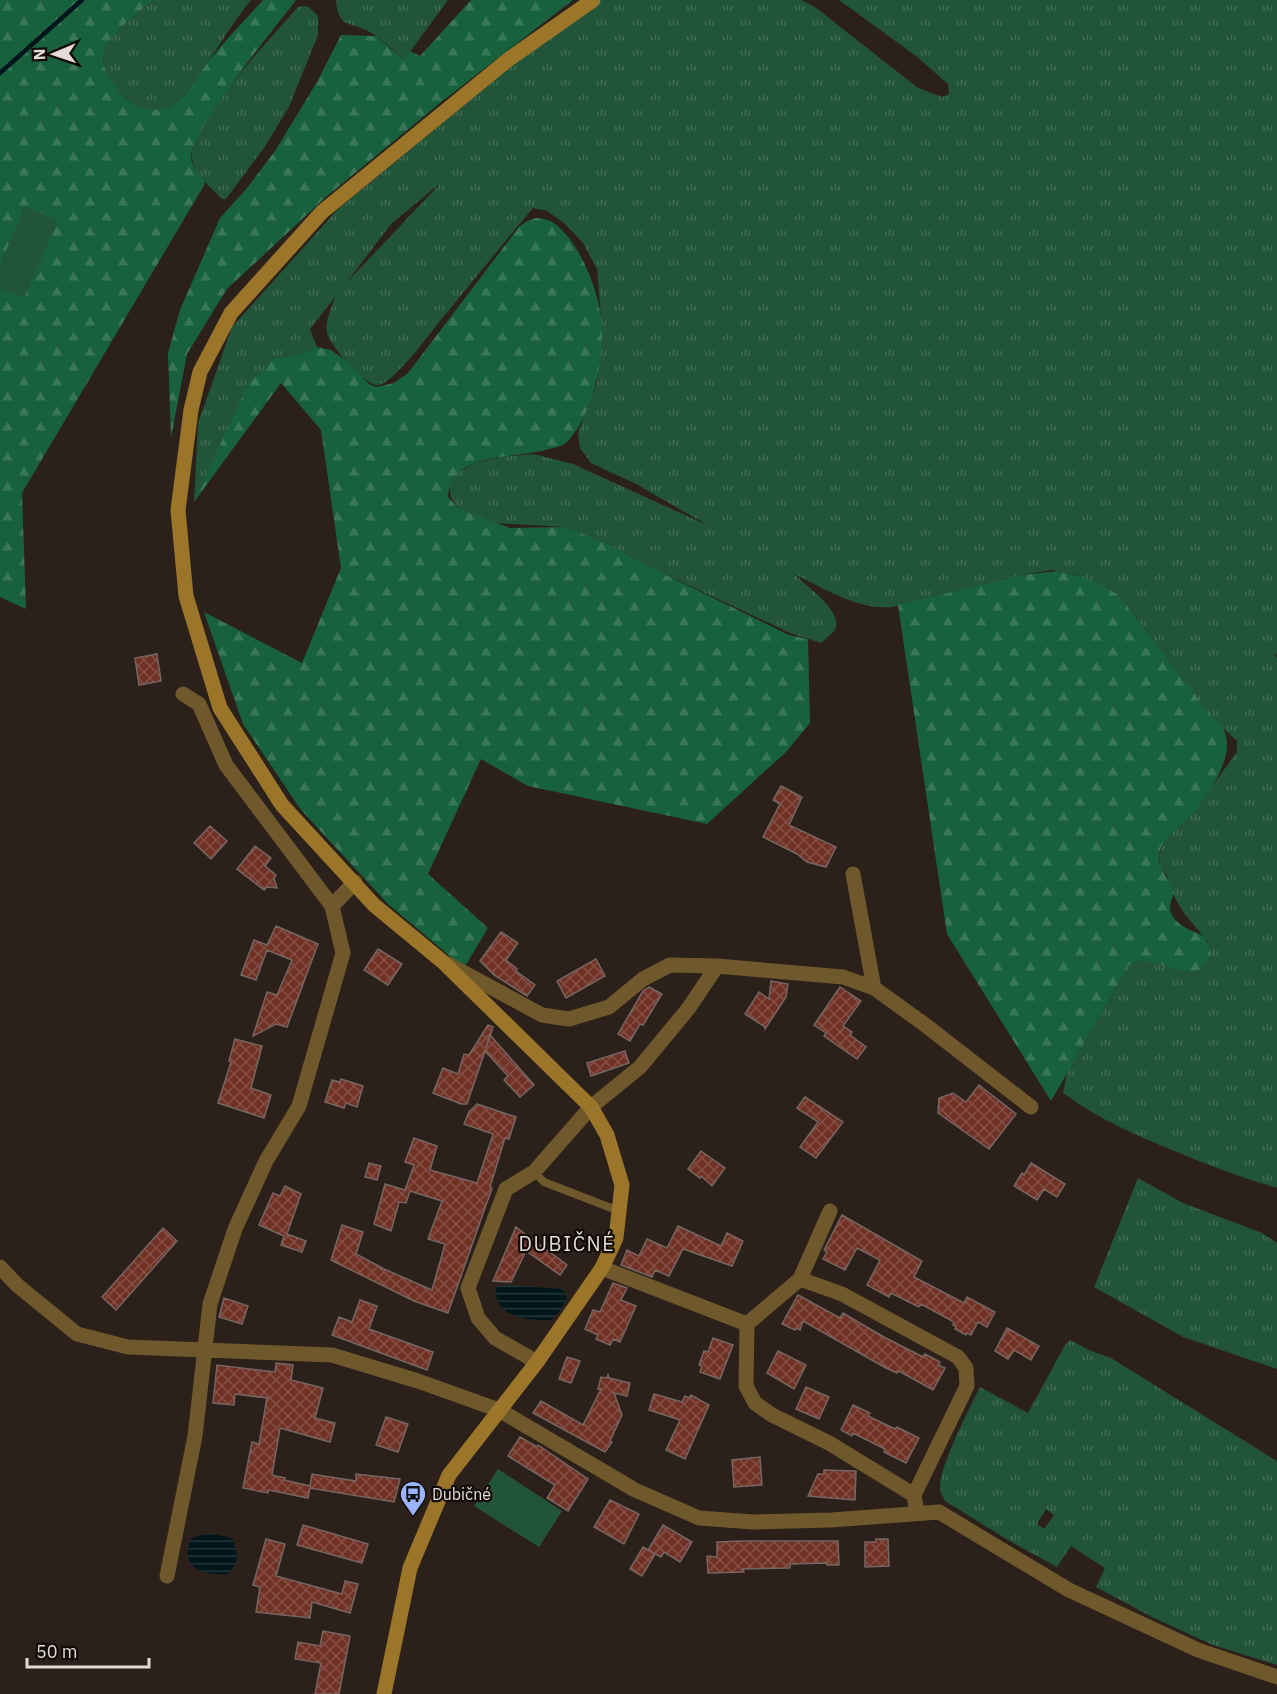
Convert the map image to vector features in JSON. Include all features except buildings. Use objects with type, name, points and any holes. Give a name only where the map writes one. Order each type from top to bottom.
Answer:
[{"type":"street","points":[[384,1694],[410,1568],[450,1475],[537,1362],[602,1268],[616,1238],[622,1185],[607,1135],[591,1107],[443,962],[374,905],[282,805],[220,708],[186,596],[178,510],[191,410],[200,372],[231,313],[322,212],[509,59],[593,0]]},
{"type":"street","points":[[167,1576],[195,1436],[210,1304],[235,1229],[266,1161],[299,1106],[343,953],[332,906],[226,765],[199,704],[183,694]]},
{"type":"street","points":[[853,874],[874,988]]},
{"type":"street","points":[[332,906],[355,882]]},
{"type":"street","points":[[443,962],[542,1015],[569,1019],[609,1006],[643,979],[670,965],[717,966],[843,976],[874,988],[1030,1107]]},
{"type":"street","points":[[537,1362],[495,1338],[478,1318],[468,1288],[506,1189],[534,1172],[591,1107],[640,1067],[688,1009],[717,966]]},
{"type":"street","points":[[830,1211],[800,1279],[747,1324],[746,1386],[755,1403],[829,1443],[914,1495]]},
{"type":"street","points":[[0,1267],[17,1285],[76,1334],[128,1347],[332,1355],[418,1381],[499,1410],[635,1490],[699,1518],[753,1522],[831,1520],[939,1512],[1070,1590],[1198,1650],[1277,1677]]},
{"type":"street","points":[[602,1268],[747,1324]]},
{"type":"street","points":[[800,1279],[842,1294],[958,1357],[966,1368],[967,1386],[914,1495],[917,1512]]},
{"type":"lane","points":[[534,1172],[544,1182],[603,1206],[619,1210]]},
{"type":"green space","points":[[0,0],[153,0],[131,18],[109,41],[103,60],[110,78],[122,94],[137,105],[154,110],[174,104],[185,95],[208,62],[263,0],[296,0],[235,79],[204,126],[194,145],[191,158],[194,167],[205,181],[203,187],[22,493],[26,609],[0,597]]},
{"type":"green space","points":[[153,0],[251,0],[187,93],[175,103],[156,110],[146,109],[129,101],[115,87],[104,66],[103,57],[115,34]]},
{"type":"green space","points":[[336,0],[448,0],[404,60],[370,32],[343,20],[337,10]]},
{"type":"green space","points":[[471,0],[573,0],[440,103],[326,197],[227,289],[187,354],[171,438],[168,353],[180,310],[220,218],[247,188],[275,151],[317,82],[341,35],[376,36],[404,60],[410,51],[420,56]]},
{"type":"green space","points":[[600,0],[801,0],[815,7],[918,88],[942,97],[949,94],[948,84],[916,56],[839,0],[1277,0],[1277,654],[1275,655],[1277,658],[1277,1188],[1214,1167],[1148,1140],[1104,1119],[1063,1093],[1067,1073],[1129,965],[1135,962],[1150,961],[1186,971],[1208,942],[1183,912],[1174,896],[1167,875],[1160,868],[1159,855],[1166,837],[1191,815],[1237,752],[1237,741],[1212,718],[1077,575],[1052,570],[1021,575],[892,607],[879,607],[854,602],[796,575],[823,600],[834,615],[835,630],[821,643],[790,633],[654,569],[608,544],[566,527],[494,523],[459,509],[451,498],[449,485],[455,474],[474,463],[500,457],[533,454],[573,464],[709,526],[636,484],[591,463],[580,448],[578,433],[597,382],[601,344],[597,269],[583,243],[564,223],[547,211],[533,208],[414,354],[395,374],[379,385],[373,384],[358,374],[343,358],[328,336],[327,321],[335,297],[310,329],[317,347],[292,356],[275,358],[194,502],[198,423],[232,327],[338,209],[541,42]],"holes":[[[438,186],[347,282],[391,224]]]},
{"type":"green space","points":[[298,7],[309,7],[318,16],[318,35],[289,107],[264,148],[226,199],[222,199],[204,181],[193,165],[194,144],[203,125],[234,81]]},
{"type":"green space","points":[[25,206],[58,221],[24,298],[0,288],[0,265]]},
{"type":"green space","points":[[536,218],[546,219],[569,238],[594,287],[602,333],[596,384],[584,418],[566,443],[558,447],[472,464],[460,471],[452,482],[448,497],[459,509],[510,528],[566,527],[608,544],[789,635],[808,639],[810,723],[786,752],[707,824],[528,786],[481,759],[428,874],[488,928],[464,968],[388,904],[301,810],[243,724],[204,612],[302,663],[341,568],[321,430],[281,383],[194,502],[248,384],[275,358],[292,356],[317,347],[331,350],[348,362],[369,384],[376,387],[394,383],[408,373],[519,227]]},
{"type":"green space","points":[[1057,571],[1088,580],[1117,594],[1212,717],[1222,726],[1227,749],[1213,786],[1190,816],[1168,837],[1159,854],[1160,864],[1173,891],[1170,907],[1174,919],[1204,936],[1211,952],[1204,965],[1195,970],[1185,971],[1140,961],[1129,965],[1051,1101],[947,934],[898,605],[1021,575]]},
{"type":"green space","points":[[1138,1178],[1183,1203],[1262,1233],[1277,1243],[1277,1369],[1183,1337],[1094,1287]]},
{"type":"green space","points":[[1070,1340],[1111,1358],[1277,1461],[1277,1665],[1213,1645],[1152,1617],[1096,1587],[1105,1568],[1071,1546],[1057,1567],[945,1501],[940,1488],[944,1466],[980,1387],[1028,1413],[1065,1345]],"holes":[[[1046,1509],[1054,1515],[1044,1529],[1037,1524]]]},
{"type":"green space","points":[[498,1469],[562,1511],[539,1547],[474,1506]]},
{"type":"water","points":[[497,1286],[560,1289],[565,1291],[567,1300],[551,1320],[522,1318],[505,1310],[499,1304],[496,1296]]},
{"type":"water","points":[[209,1533],[232,1538],[237,1560],[228,1574],[202,1571],[190,1563],[188,1548],[192,1538]]},
{"type":"waterway","points":[[0,73],[82,0]]},
{"type":"place","name":"Dubičné","points":[[413,1517]]},
{"type":"district","name":"DUBIČNÉ","points":[[567,1243]]}]
